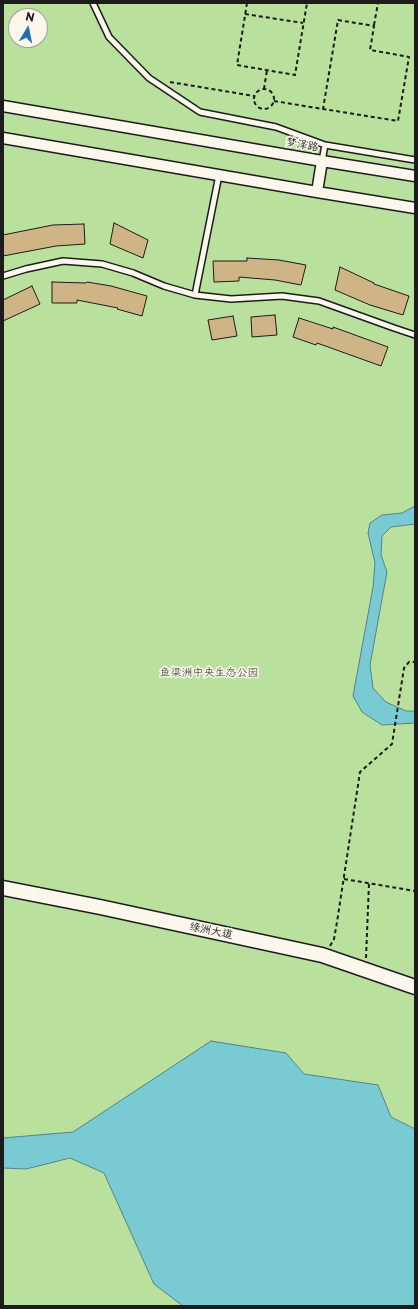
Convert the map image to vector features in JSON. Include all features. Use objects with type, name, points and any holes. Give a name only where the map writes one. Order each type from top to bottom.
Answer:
[{"type":"main road","name":"绿洲大道","points":[[3,888],[100,907],[325,956],[415,986]]},
{"type":"street","name":"梦泽路","points":[[3,106],[322,161],[317,192]]},
{"type":"street","points":[[3,138],[415,208]]},
{"type":"street","points":[[322,161],[415,176]]},
{"type":"lane","points":[[93,3],[109,37],[149,78],[200,112],[276,127],[325,145],[415,160]]},
{"type":"lane","points":[[322,161],[325,145]]},
{"type":"lane","points":[[195,295],[219,175]]},
{"type":"lane","points":[[3,276],[26,268],[63,261],[102,264],[133,273],[164,286],[195,295],[231,299],[282,296],[319,301],[415,335]]},
{"type":"path","points":[[247,3],[237,65],[295,75],[307,3]]},
{"type":"path","points":[[274,101],[398,121],[409,57],[370,50],[378,3]]},
{"type":"path","points":[[245,14],[304,23]]},
{"type":"path","points":[[323,109],[338,20],[374,26]]},
{"type":"path","points":[[264,89],[267,70]]},
{"type":"path","points":[[149,78],[254,96]]},
{"type":"path","points":[[264,89],[271,91],[274,101],[271,107],[265,110],[256,106],[253,100],[254,96],[258,90],[264,89]]},
{"type":"path","points":[[325,956],[334,938],[360,772],[392,744],[404,668],[409,662],[415,662]]},
{"type":"path","points":[[344,879],[415,891]]},
{"type":"path","points":[[365,970],[370,883]]},
{"type":"green space","name":"鱼梁洲中央生态公园","points":[[3,3],[415,3],[415,1306],[3,1306]]},
{"type":"water","points":[[415,506],[415,524],[391,527],[382,536],[381,555],[387,572],[370,665],[373,688],[386,702],[406,711],[415,711],[415,723],[382,725],[362,712],[353,696],[373,587],[375,563],[368,533],[370,523],[382,515],[402,513]]},
{"type":"water","points":[[211,1041],[286,1053],[304,1074],[378,1085],[391,1117],[415,1129],[415,1306],[183,1306],[154,1284],[104,1173],[70,1158],[26,1169],[3,1168],[3,1138],[73,1132]]},
{"type":"building","points":[[114,223],[148,240],[143,258],[110,244]]},
{"type":"building","points":[[84,224],[85,244],[56,246],[3,256],[3,235],[53,225]]},
{"type":"building","points":[[247,258],[279,260],[306,265],[301,285],[275,280],[239,277],[239,281],[214,282],[213,261],[247,261]]},
{"type":"building","points":[[340,267],[374,284],[409,296],[403,315],[370,305],[335,290]]},
{"type":"building","points":[[52,282],[87,282],[111,286],[147,296],[142,316],[117,309],[118,308],[77,300],[77,303],[52,303]]},
{"type":"building","points":[[32,286],[40,304],[3,321],[3,300]]},
{"type":"building","points":[[275,315],[277,335],[252,337],[251,317]]},
{"type":"building","points":[[233,316],[237,336],[212,340],[208,320]]},
{"type":"building","points":[[299,318],[333,329],[333,327],[388,347],[381,366],[317,343],[316,345],[293,337]]}]
